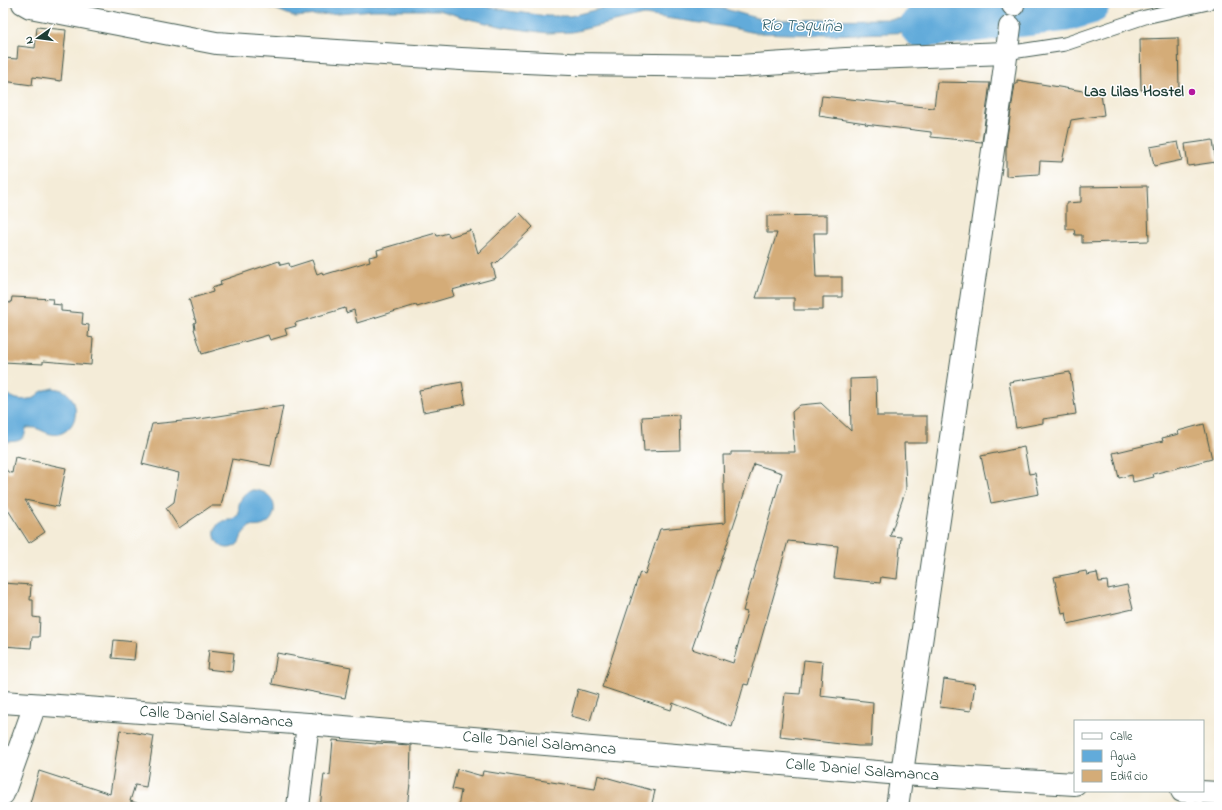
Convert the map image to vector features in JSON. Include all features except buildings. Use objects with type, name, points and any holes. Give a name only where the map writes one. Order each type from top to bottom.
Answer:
[{"type":"street","points":[[23,3],[30,7],[216,43],[460,59],[570,64],[739,66],[846,59],[1006,53]]},
{"type":"street","points":[[897,807],[1013,4]]},
{"type":"street","name":"Calle Daniel Salamanca","points":[[3,702],[308,724],[902,774],[1074,784]]},
{"type":"street","points":[[3,794],[35,705]]},
{"type":"street","points":[[298,807],[308,724]]},
{"type":"street","points":[[1200,792],[1219,793]]},
{"type":"lane","points":[[1006,53],[1065,44],[1145,17],[1208,3]]},
{"type":"water","name":"Río Taquiña","points":[[248,3],[475,3],[508,11],[547,16],[570,16],[624,3],[690,3],[725,9],[760,19],[779,20],[895,19],[981,13],[982,30],[826,35],[756,33],[722,26],[644,15],[572,32],[547,33],[504,27],[439,10],[372,10],[295,17],[275,9]]},
{"type":"water","points":[[53,388],[68,394],[75,405],[75,418],[68,429],[59,434],[50,434],[35,428],[26,428],[22,439],[4,442],[3,444],[3,391],[13,397],[24,400],[35,398],[40,392]]},
{"type":"water","points":[[252,490],[262,492],[269,496],[273,503],[274,510],[272,517],[267,523],[260,526],[250,526],[243,533],[239,543],[235,546],[228,548],[222,546],[215,537],[217,525],[223,521],[232,520],[239,514],[241,499],[245,494]]},
{"type":"waterway","name":"Río Taquiña","points":[[922,26],[1064,10],[1088,3]]},
{"type":"place","name":"Las Lilas Hostel","points":[[1192,92]]}]
